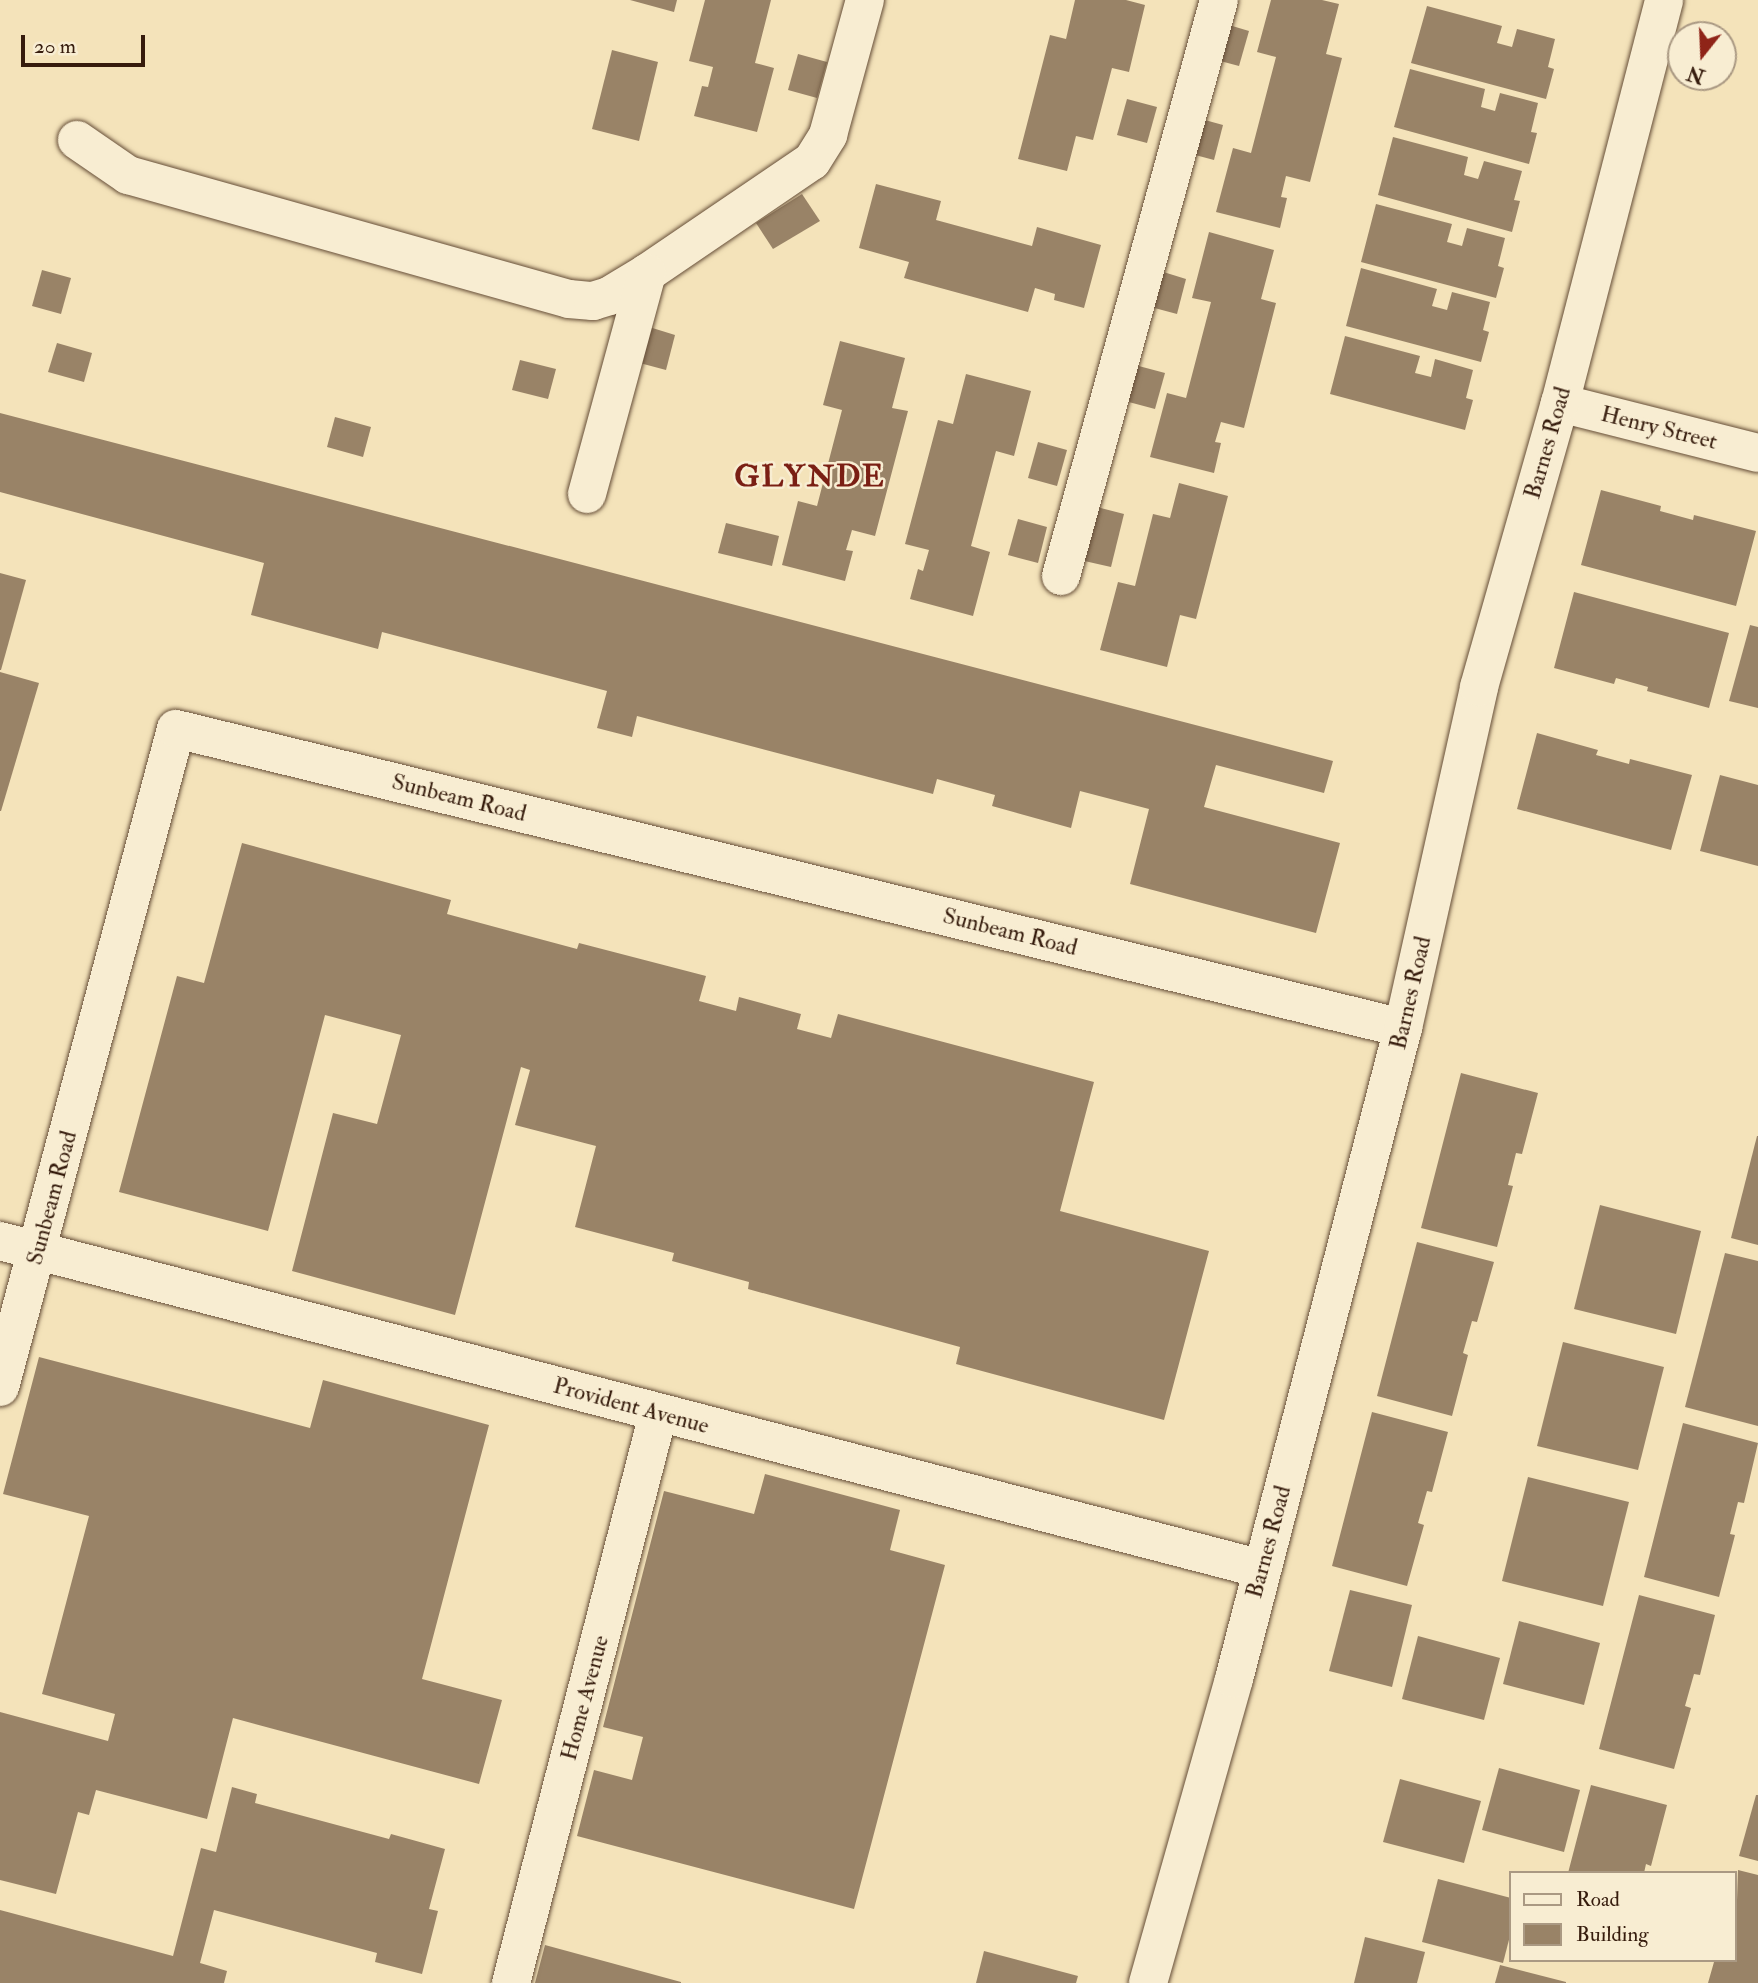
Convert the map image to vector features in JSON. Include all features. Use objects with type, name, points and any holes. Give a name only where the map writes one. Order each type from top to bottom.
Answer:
[{"type":"street","points":[[77,140],[128,175],[569,299],[602,300],[647,273],[794,174],[821,151],[828,135],[865,0]]},
{"type":"street","points":[[1061,576],[1219,0]]},
{"type":"street","name":"Barnes Road","points":[[1148,1983],[1262,1569],[1403,1028],[1479,687],[1560,403],[1664,0]]},
{"type":"street","points":[[587,494],[647,273]]},
{"type":"street","name":"Henry Street","points":[[1560,403],[1758,453]]},
{"type":"street","name":"Sunbeam Road","points":[[0,1387],[176,729],[1403,1028]]},
{"type":"street","name":"Provident Avenue","points":[[0,1241],[1262,1569]]},
{"type":"street","name":"Home Avenue","points":[[511,1983],[658,1414]]},
{"type":"building","points":[[630,0],[677,0],[674,12]]},
{"type":"building","points":[[705,0],[771,0],[755,63],[774,68],[757,132],[694,116],[702,86],[708,87],[713,67],[689,61]]},
{"type":"building","points":[[1075,0],[1126,0],[1145,5],[1129,72],[1112,68],[1093,140],[1076,136],[1067,171],[1018,159],[1050,35],[1066,39]]},
{"type":"building","points":[[1271,0],[1322,0],[1339,4],[1326,54],[1342,58],[1310,182],[1286,176],[1281,197],[1287,198],[1280,228],[1216,212],[1233,148],[1251,153],[1276,57],[1257,52]]},
{"type":"building","points":[[1427,6],[1502,26],[1497,43],[1512,47],[1517,29],[1555,39],[1548,67],[1554,69],[1546,99],[1411,63]]},
{"type":"building","points":[[1219,22],[1249,31],[1239,66],[1209,58]]},
{"type":"building","points":[[612,50],[658,62],[639,141],[592,129]]},
{"type":"building","points":[[798,54],[827,62],[817,98],[788,90]]},
{"type":"building","points":[[1410,69],[1485,89],[1481,107],[1495,111],[1500,93],[1538,103],[1531,132],[1537,133],[1529,164],[1394,127]]},
{"type":"building","points":[[1127,99],[1157,107],[1147,143],[1117,135]]},
{"type":"building","points":[[1194,117],[1223,125],[1214,160],[1184,152]]},
{"type":"building","points":[[1393,137],[1468,157],[1464,175],[1478,179],[1484,161],[1522,171],[1514,200],[1520,201],[1512,232],[1378,195]]},
{"type":"building","points":[[876,184],[941,201],[936,220],[1032,246],[1037,227],[1101,245],[1084,308],[1054,300],[1055,294],[1035,288],[1028,312],[904,278],[909,262],[859,248]]},
{"type":"building","points":[[802,194],[820,221],[773,249],[756,223]]},
{"type":"building","points":[[1376,204],[1452,224],[1447,242],[1462,246],[1467,228],[1505,238],[1498,266],[1504,268],[1496,298],[1361,262]]},
{"type":"building","points":[[1209,232],[1274,250],[1261,299],[1276,303],[1244,428],[1221,422],[1215,442],[1221,443],[1214,473],[1150,457],[1167,393],[1186,398],[1211,302],[1192,298]]},
{"type":"building","points":[[1361,268],[1437,289],[1432,306],[1447,310],[1452,292],[1490,302],[1483,330],[1489,332],[1481,362],[1346,326]]},
{"type":"building","points":[[42,270],[71,278],[61,314],[32,306]]},
{"type":"building","points":[[1157,270],[1186,279],[1177,314],[1147,306]]},
{"type":"building","points":[[646,326],[675,335],[666,370],[636,362]]},
{"type":"building","points":[[1345,336],[1420,356],[1415,373],[1431,377],[1435,359],[1473,370],[1466,398],[1473,400],[1465,430],[1330,394]]},
{"type":"building","points":[[840,341],[905,358],[892,408],[908,411],[875,536],[852,530],[846,550],[853,551],[845,581],[782,565],[798,501],[817,506],[842,410],[823,405]]},
{"type":"building","points":[[57,343],[92,353],[84,382],[48,372]]},
{"type":"building","points":[[520,360],[556,369],[548,399],[512,390]]},
{"type":"building","points":[[1135,365],[1165,373],[1155,409],[1125,401]]},
{"type":"building","points":[[966,374],[1031,391],[1014,456],[996,451],[971,546],[990,552],[973,616],[910,599],[918,569],[923,571],[929,550],[905,544],[938,420],[953,424]]},
{"type":"building","points":[[0,413],[1333,761],[1324,793],[1216,765],[1204,807],[1340,843],[1316,933],[1130,884],[1149,809],[1080,791],[1071,828],[992,806],[995,795],[937,779],[933,794],[637,716],[632,737],[597,728],[607,691],[382,632],[378,649],[251,615],[264,563],[0,492]]},
{"type":"building","points":[[335,417],[371,427],[363,457],[327,447]]},
{"type":"building","points":[[1038,442],[1067,450],[1057,486],[1028,478]]},
{"type":"building","points":[[1179,483],[1228,496],[1196,619],[1180,615],[1167,667],[1100,650],[1118,582],[1135,586],[1153,514],[1170,518]]},
{"type":"building","points":[[1601,490],[1661,506],[1660,511],[1693,520],[1694,515],[1756,531],[1736,606],[1581,565]]},
{"type":"building","points":[[1093,506],[1124,514],[1111,567],[1080,560]]},
{"type":"building","points":[[1018,519],[1047,527],[1038,563],[1008,555]]},
{"type":"building","points":[[726,523],[779,536],[772,566],[718,553]]},
{"type":"building","points":[[0,573],[26,580],[1,670],[0,670]]},
{"type":"building","points":[[1574,592],[1729,633],[1709,708],[1647,691],[1648,687],[1616,678],[1614,684],[1554,668]]},
{"type":"building","points":[[1750,625],[1758,627],[1758,708],[1729,701]]},
{"type":"building","points":[[0,672],[39,683],[1,811],[0,811]]},
{"type":"building","points":[[1537,733],[1598,750],[1596,755],[1629,764],[1630,759],[1692,775],[1671,850],[1517,809]]},
{"type":"building","points":[[1720,775],[1758,785],[1758,866],[1700,851]]},
{"type":"building","points":[[242,843],[451,900],[447,914],[577,949],[579,943],[706,976],[699,1001],[736,1011],[739,997],[801,1014],[797,1029],[831,1038],[838,1014],[1094,1082],[1060,1211],[1209,1251],[1164,1420],[956,1364],[960,1347],[748,1289],[749,1282],[672,1261],[674,1253],[575,1227],[596,1146],[515,1125],[530,1070],[521,1067],[455,1315],[292,1271],[333,1113],[377,1124],[401,1035],[325,1015],[268,1231],[119,1192],[177,976],[204,983]]},
{"type":"building","points":[[1461,1073],[1538,1093],[1522,1154],[1516,1153],[1508,1185],[1513,1186],[1497,1247],[1421,1228]]},
{"type":"building","points":[[1758,1136],[1758,1245],[1731,1238]]},
{"type":"building","points":[[1600,1205],[1701,1231],[1676,1334],[1574,1309]]},
{"type":"building","points":[[1417,1242],[1494,1262],[1477,1322],[1472,1321],[1463,1353],[1468,1355],[1452,1416],[1377,1396]]},
{"type":"building","points":[[1725,1253],[1758,1261],[1758,1426],[1685,1407]]},
{"type":"building","points":[[1563,1342],[1664,1367],[1638,1470],[1537,1446]]},
{"type":"building","points":[[39,1357],[310,1428],[323,1380],[489,1425],[422,1679],[502,1700],[479,1784],[233,1718],[207,1819],[96,1790],[89,1815],[78,1812],[56,1894],[0,1880],[0,1712],[108,1741],[115,1714],[42,1694],[89,1516],[3,1494]]},
{"type":"building","points":[[1372,1412],[1448,1432],[1432,1492],[1427,1491],[1418,1523],[1424,1525],[1407,1586],[1332,1566]]},
{"type":"building","points":[[1683,1423],[1758,1443],[1744,1503],[1738,1502],[1730,1534],[1735,1535],[1719,1597],[1644,1577]]},
{"type":"building","points":[[765,1474],[900,1510],[890,1550],[945,1565],[854,1909],[577,1836],[594,1770],[632,1780],[643,1737],[603,1727],[664,1491],[754,1514]]},
{"type":"building","points":[[1528,1477],[1629,1502],[1603,1606],[1502,1581]]},
{"type":"building","points":[[1350,1590],[1412,1605],[1392,1687],[1329,1671]]},
{"type":"building","points":[[1639,1595],[1715,1615],[1700,1675],[1694,1674],[1685,1706],[1691,1708],[1674,1769],[1599,1749]]},
{"type":"building","points":[[1519,1621],[1600,1643],[1584,1705],[1503,1684]]},
{"type":"building","points":[[1418,1636],[1500,1658],[1484,1720],[1402,1699]]},
{"type":"building","points":[[1499,1768],[1580,1790],[1564,1852],[1482,1830]]},
{"type":"building","points":[[1400,1779],[1481,1801],[1464,1863],[1383,1842]]},
{"type":"building","points":[[1591,1785],[1667,1805],[1651,1866],[1646,1864],[1644,1871],[1569,1871]]},
{"type":"building","points":[[232,1787],[257,1794],[255,1803],[389,1839],[391,1834],[445,1849],[429,1909],[438,1911],[422,1974],[375,1962],[377,1953],[214,1910],[200,1963],[227,1971],[224,1983],[0,1983],[0,1910],[173,1956],[201,1848],[216,1852]]},
{"type":"building","points":[[1758,1795],[1758,1861],[1739,1856]]},
{"type":"building","points":[[1738,1870],[1758,1875],[1758,1983],[1708,1983],[1714,1962],[1737,1962]]},
{"type":"building","points":[[1438,1879],[1510,1898],[1510,1936],[1503,1963],[1422,1942]]},
{"type":"building","points":[[1365,1937],[1425,1952],[1417,1983],[1354,1983]]},
{"type":"building","points":[[545,1945],[681,1982],[681,1983],[535,1983]]},
{"type":"building","points":[[984,1951],[1078,1976],[1076,1983],[976,1983]]},
{"type":"building","points":[[1500,1965],[1566,1982],[1566,1983],[1495,1983]]},
{"type":"district","name":"GLYNDE","points":[[810,477]]}]
